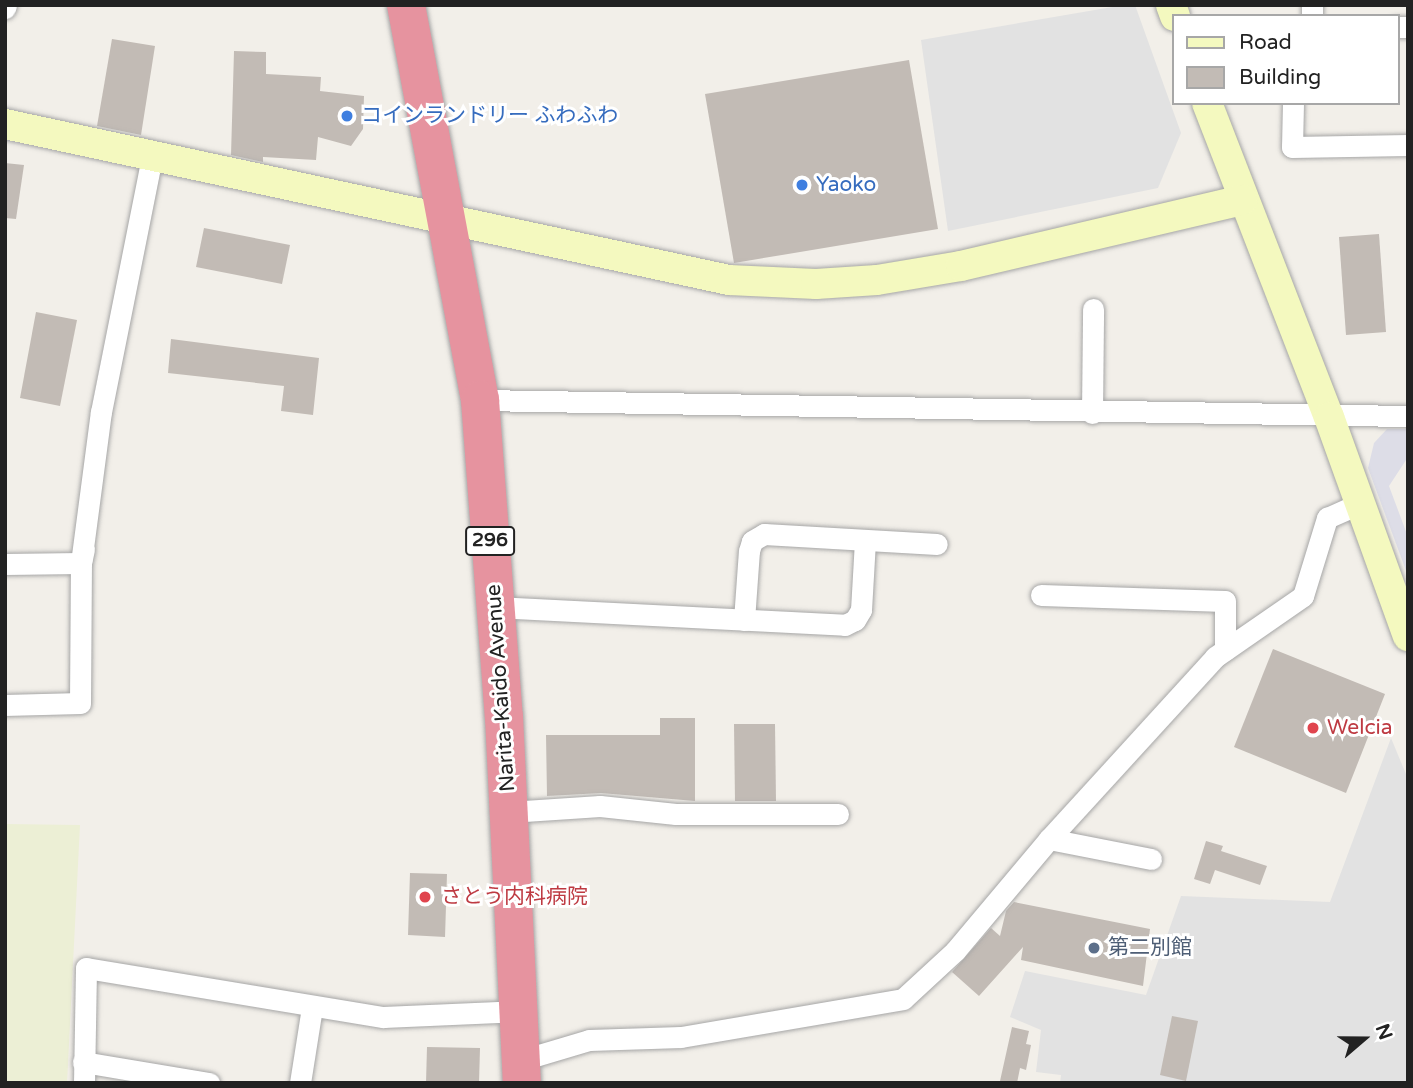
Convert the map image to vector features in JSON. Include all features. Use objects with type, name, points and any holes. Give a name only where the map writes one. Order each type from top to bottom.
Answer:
[{"type":"highway","name":"Narita-Kaido Avenue","points":[[406,5],[480,400],[509,812],[522,1071]]},
{"type":"street","points":[[1208,105],[1242,200],[1329,417],[1408,636]]},
{"type":"street","points":[[1293,105],[1292,146],[1408,145]]},
{"type":"street","points":[[5,124],[729,280],[816,284],[961,266],[1242,200]]},
{"type":"street","points":[[5,705],[80,703],[81,563],[101,412],[152,157]]},
{"type":"street","points":[[1092,413],[1093,309]]},
{"type":"street","points":[[480,400],[1092,413],[1408,416]]},
{"type":"street","points":[[522,1071],[589,1040],[681,1037],[903,999],[955,951],[1049,839],[1225,650],[1303,596],[1327,518],[1360,503]]},
{"type":"street","points":[[744,620],[752,541],[764,534],[937,544]]},
{"type":"street","points":[[495,607],[845,625],[855,620],[861,610],[865,540]]},
{"type":"street","points":[[5,564],[81,563]]},
{"type":"street","points":[[1041,595],[1225,601],[1225,650]]},
{"type":"street","points":[[509,812],[600,806],[676,814],[838,814]]},
{"type":"street","points":[[1049,839],[1151,859]]},
{"type":"street","points":[[209,1083],[84,1072],[86,968],[383,1017],[521,1011]]},
{"type":"street","points":[[300,1083],[312,1007]]},
{"type":"green space","points":[[5,824],[80,825],[67,1083],[5,1083]]},
{"type":"shaded area","points":[[1135,5],[1181,133],[1158,188],[948,231],[921,40]]},
{"type":"shaded area","points":[[1387,429],[1408,429],[1408,457],[1389,486],[1408,537],[1408,576],[1368,468],[1374,443]]},
{"type":"shaded area","points":[[1391,738],[1408,779],[1408,1083],[1060,1083],[1061,1075],[1036,1072],[1041,1030],[1010,1017],[1025,971],[1146,995],[1181,896],[1330,902]]},
{"type":"building","points":[[112,39],[155,46],[141,135],[97,126]]},
{"type":"building","points":[[234,51],[266,52],[266,74],[321,77],[320,91],[364,96],[363,129],[351,146],[318,137],[316,160],[263,157],[263,162],[231,155]]},
{"type":"building","points":[[909,60],[938,229],[734,263],[705,94]]},
{"type":"building","points":[[5,163],[24,165],[16,219],[5,218]]},
{"type":"building","points":[[204,228],[290,245],[282,284],[196,267]]},
{"type":"building","points":[[1379,234],[1386,332],[1346,335],[1339,237]]},
{"type":"building","points":[[36,312],[77,320],[60,406],[20,398]]},
{"type":"building","points":[[171,339],[319,358],[313,415],[281,411],[284,386],[168,373]]},
{"type":"building","points":[[1273,649],[1385,694],[1346,793],[1234,747]]},
{"type":"building","points":[[660,718],[695,718],[695,801],[601,793],[547,796],[546,735],[660,735]]},
{"type":"building","points":[[734,724],[775,724],[776,801],[735,801]]},
{"type":"building","points":[[1206,841],[1223,846],[1221,851],[1267,866],[1260,885],[1215,870],[1210,884],[1194,879]]},
{"type":"building","points":[[410,873],[447,874],[445,937],[408,935]]},
{"type":"building","points":[[1014,902],[1150,929],[1143,986],[1021,960],[1023,947],[979,996],[952,972],[991,928],[1000,936],[1006,911]]},
{"type":"building","points":[[1172,1016],[1198,1021],[1186,1081],[1160,1075]]},
{"type":"building","points":[[1012,1027],[1029,1031],[1026,1044],[1031,1045],[1026,1070],[1020,1068],[1017,1083],[1000,1081]]},
{"type":"building","points":[[427,1047],[480,1048],[479,1083],[426,1083]]},
{"type":"place","name":"コインランドリー ふわふわ","points":[[347,116]]},
{"type":"place","name":"Yaoko","points":[[802,185]]},
{"type":"place","name":"Welcia","points":[[1313,728]]},
{"type":"place","name":"さとう内科病院","points":[[425,897]]},
{"type":"place","name":"第二別館","points":[[1094,948]]}]
